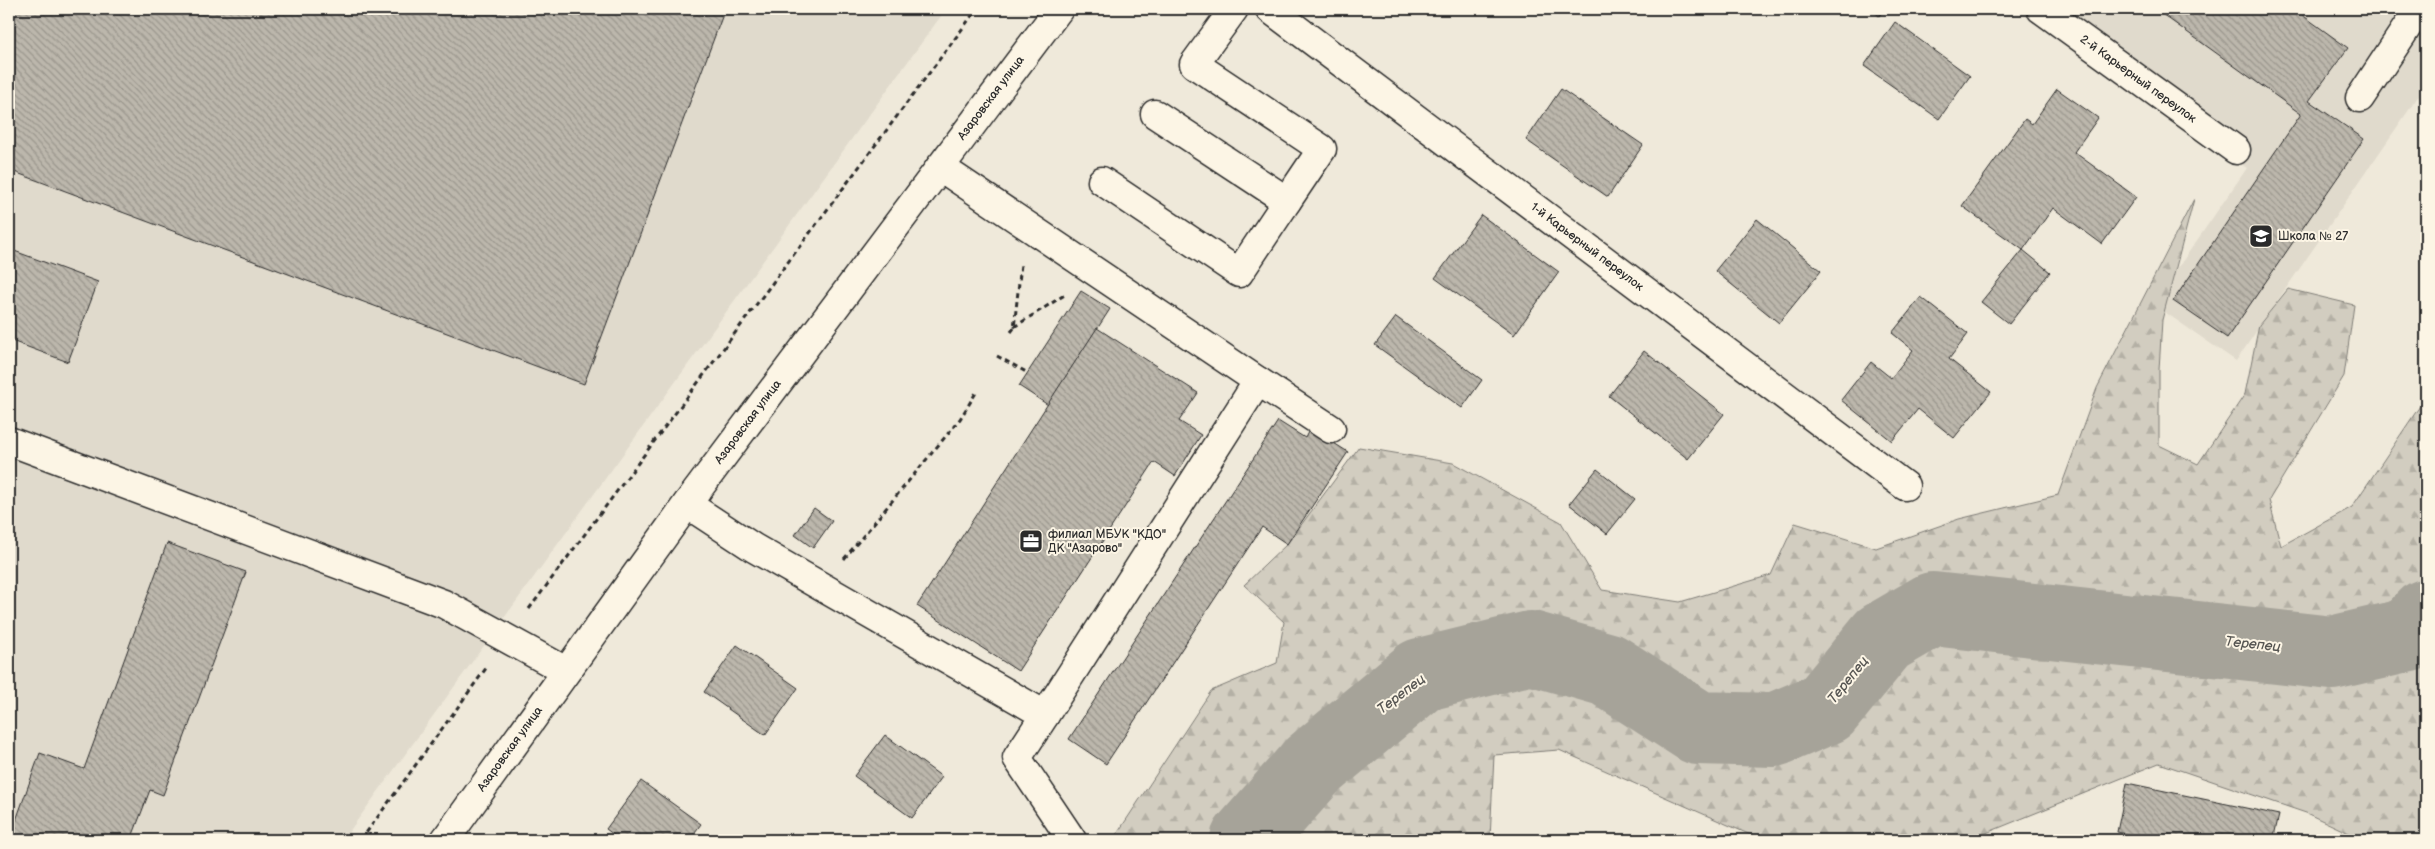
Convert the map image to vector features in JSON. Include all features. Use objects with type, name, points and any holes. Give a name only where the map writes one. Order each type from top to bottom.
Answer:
[{"type":"street","name":"Азаровская улица","points":[[445,840],[687,504],[1058,9]]},
{"type":"street","points":[[1102,181],[1239,273],[1322,149],[1194,64],[1234,9]]},
{"type":"street","name":"1-й Карьерный переулок","points":[[1270,9],[1905,486]]},
{"type":"street","name":"2-й Карьерный переулок","points":[[2040,9],[2236,150]]},
{"type":"street","points":[[2360,98],[2419,9]]},
{"type":"street","points":[[1155,114],[1287,201]]},
{"type":"street","points":[[940,167],[1331,428]]},
{"type":"street","points":[[1072,840],[1017,758],[1258,381]]},
{"type":"street","points":[[9,441],[444,604],[566,671]]},
{"type":"street","points":[[687,504],[754,548],[1045,715]]},
{"type":"path","points":[[361,840],[507,638],[977,9]]},
{"type":"path","points":[[1014,328],[1026,225]]},
{"type":"path","points":[[1011,332],[1014,328],[1083,282],[1099,274]]},
{"type":"path","points":[[997,356],[1028,373]]},
{"type":"path","points":[[821,587],[960,419],[977,391]]},
{"type":"shaded area","points":[[9,9],[946,9],[343,840],[9,840]]},
{"type":"shaded area","name":"Школа № 27","points":[[2035,9],[2396,9],[2426,29],[2426,85],[2236,361],[2153,304],[2247,168],[2029,18]]},
{"type":"green space","points":[[2194,199],[2162,320],[2159,370],[2159,445],[2198,464],[2245,394],[2259,325],[2288,289],[2354,305],[2344,376],[2269,500],[2281,546],[2352,507],[2426,397],[2426,840],[2364,840],[2306,813],[2159,763],[1969,840],[1762,840],[1559,750],[1494,755],[1490,840],[1113,840],[1211,691],[1277,663],[1284,622],[1244,585],[1287,544],[1359,447],[1453,463],[1561,522],[1602,590],[1680,602],[1771,575],[1795,523],[1876,548],[1959,519],[2058,495],[2097,388]]},
{"type":"building","points":[[9,9],[725,9],[584,384],[9,170]]},
{"type":"building","points":[[1871,9],[1885,9],[1879,16]]},
{"type":"building","name":"Школа № 27","points":[[2155,9],[2294,9],[2348,48],[2309,101],[2364,139],[2227,338],[2173,301],[2301,114]]},
{"type":"building","points":[[1895,22],[1970,76],[1939,119],[1864,66]]},
{"type":"building","points":[[1561,89],[1643,145],[1608,197],[1526,140]]},
{"type":"building","points":[[2057,89],[2098,118],[2074,152],[2136,197],[2102,244],[2053,208],[2023,250],[1962,206],[2025,119],[2032,124]]},
{"type":"building","points":[[1481,215],[1559,272],[1514,335],[1435,278]]},
{"type":"building","points":[[1757,219],[1821,271],[1779,323],[1715,271]]},
{"type":"building","points":[[9,249],[98,282],[68,362],[9,340]]},
{"type":"building","points":[[2023,250],[2050,272],[2009,324],[1981,302]]},
{"type":"building","points":[[1081,291],[1110,309],[1048,405],[1019,386]]},
{"type":"building","points":[[1921,297],[1968,334],[1949,359],[1991,392],[1954,438],[1918,409],[1892,441],[1841,400],[1871,362],[1891,378],[1913,350],[1892,333]]},
{"type":"building","points":[[1396,317],[1482,380],[1462,408],[1375,345]]},
{"type":"building","name":"филиал МБУК \"КДО\" ДК \"Азарово\"","points":[[1097,328],[1198,393],[1179,421],[1201,435],[1175,476],[1154,462],[1018,671],[917,606]]},
{"type":"building","points":[[1644,351],[1724,414],[1688,459],[1609,396]]},
{"type":"building","points":[[1278,421],[1305,438],[1310,428],[1348,452],[1287,544],[1262,527],[1106,764],[1069,739]]},
{"type":"building","points":[[1597,469],[1635,499],[1607,534],[1569,504]]},
{"type":"building","points":[[814,508],[832,521],[813,548],[795,535]]},
{"type":"building","points":[[167,543],[246,572],[163,795],[150,790],[131,840],[9,840],[40,753],[84,769]]},
{"type":"building","points":[[737,645],[798,688],[765,735],[704,692]]},
{"type":"building","points":[[885,735],[942,777],[912,818],[854,776]]},
{"type":"building","points":[[641,781],[701,824],[689,840],[621,840],[606,829]]},
{"type":"building","points":[[2127,783],[2279,815],[2273,840],[2157,840],[2117,832]]},
{"type":"waterway","name":"Терепец","points":[[1247,840],[1312,766],[1421,675],[1531,648],[1608,670],[1698,728],[1774,730],[1826,708],[1883,638],[1933,609],[2332,653],[2409,635],[2426,616]]},
{"type":"place","name":"Школа № 27","points":[[2261,236]]},
{"type":"place","name":"филиал МБУК \"КДО\" ДК \"Азарово\"","points":[[1031,541]]}]
